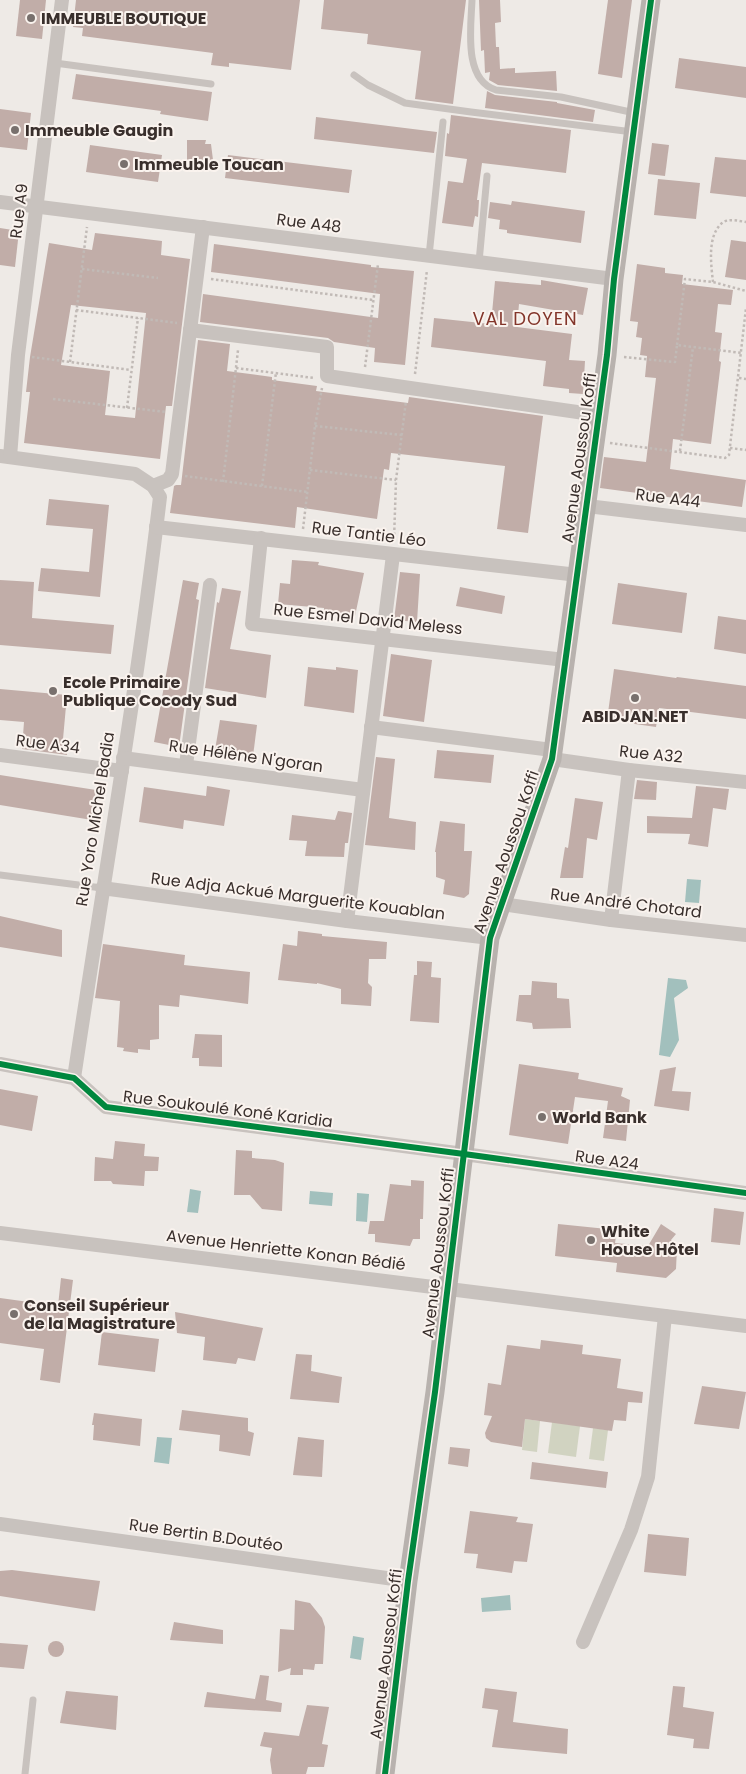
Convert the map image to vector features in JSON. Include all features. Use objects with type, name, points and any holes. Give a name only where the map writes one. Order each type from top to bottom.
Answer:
[{"type":"street","name":"Rue A9","points":[[5,457],[62,0]]},
{"type":"street","name":"Avenue Aoussou Koffi","points":[[385,1774],[408,1581],[435,1392],[446,1288],[490,938],[552,754],[607,355],[614,279],[651,0]]},
{"type":"street","name":"Rue A48","points":[[0,202],[614,279]]},
{"type":"street","points":[[5,457],[134,474],[153,486],[168,480],[172,474],[204,227]]},
{"type":"street","points":[[190,327],[240,336],[327,347],[325,378],[410,387],[598,415]]},
{"type":"street","name":"Rue Yoro Michel Badia","points":[[74,1078],[102,888],[123,764],[156,527],[160,497],[153,486]]},
{"type":"street","name":"Rue A44","points":[[587,506],[746,524]]},
{"type":"street","name":"Rue Tantie Léo","points":[[156,527],[578,575]]},
{"type":"street","name":"Rue Esmel David Meless","points":[[261,538],[252,624],[565,660]]},
{"type":"street","points":[[347,921],[393,554]]},
{"type":"street","points":[[186,766],[210,585]]},
{"type":"street","name":"Rue A32","points":[[371,727],[552,754],[629,770],[746,782]]},
{"type":"street","name":"Rue A34","points":[[0,755],[123,764]]},
{"type":"street","name":"Rue Hélène N'goran","points":[[123,764],[186,766],[363,790]]},
{"type":"street","points":[[611,920],[629,770]]},
{"type":"street","name":"Rue Adja Ackué Marguerite Kouablan","points":[[102,888],[490,938]]},
{"type":"street","name":"Rue André Chotard","points":[[502,904],[611,920],[746,935]]},
{"type":"street","points":[[0,1064],[74,1078]]},
{"type":"street","name":"Rue Soukoulé Koné Karidia","points":[[74,1078],[106,1108],[464,1154]]},
{"type":"street","name":"Rue A24","points":[[464,1154],[746,1193]]},
{"type":"street","name":"Avenue Henriette Konan Bédié","points":[[0,1233],[746,1326]]},
{"type":"street","points":[[583,1642],[631,1530],[648,1477],[665,1316]]},
{"type":"street","name":"Rue Bertin B.Doutéo","points":[[0,1524],[408,1581]]},
{"type":"lane","points":[[472,0],[471,46],[479,79],[487,87],[496,90],[561,97],[636,113]]},
{"type":"lane","points":[[55,63],[211,84]]},
{"type":"lane","points":[[354,75],[368,85],[405,103],[634,132]]},
{"type":"lane","points":[[429,256],[443,122]]},
{"type":"lane","points":[[479,262],[487,176]]},
{"type":"lane","points":[[0,875],[102,888]]},
{"type":"lane","points":[[25,1774],[34,1700]]},
{"type":"path","points":[[70,362],[89,213]]},
{"type":"path","points":[[713,282],[711,252],[715,234],[723,223],[730,221],[746,222]]},
{"type":"path","points":[[363,381],[380,250]]},
{"type":"path","points":[[393,554],[396,480],[429,256]]},
{"type":"path","points":[[82,269],[158,278]]},
{"type":"path","points":[[197,277],[374,300]]},
{"type":"path","points":[[607,355],[675,362],[685,279],[713,282],[746,291]]},
{"type":"path","points":[[595,441],[725,458],[729,455],[746,308]]},
{"type":"path","points":[[76,310],[190,327]]},
{"type":"path","points":[[127,408],[138,318]]},
{"type":"path","points":[[223,482],[240,336]]},
{"type":"path","points":[[677,345],[742,352]]},
{"type":"path","points":[[680,451],[693,347]]},
{"type":"path","points":[[18,355],[131,370]]},
{"type":"path","points":[[236,368],[325,378],[315,426],[301,543]]},
{"type":"path","points":[[262,486],[276,372]]},
{"type":"path","points":[[739,378],[746,379]]},
{"type":"path","points":[[53,399],[179,414]]},
{"type":"path","points":[[315,426],[402,436]]},
{"type":"path","points":[[730,448],[746,450]]},
{"type":"path","points":[[310,470],[396,480]]},
{"type":"path","points":[[172,474],[307,492]]},
{"type":"green space","points":[[525,1419],[540,1421],[537,1452],[522,1450]]},
{"type":"green space","points":[[552,1422],[580,1426],[576,1457],[548,1453]]},
{"type":"green space","points":[[593,1428],[608,1430],[604,1461],[589,1459]]},
{"type":"water","points":[[687,879],[701,880],[699,903],[685,902]]},
{"type":"water","points":[[668,978],[686,980],[688,988],[674,998],[679,1040],[670,1057],[659,1055]]},
{"type":"water","points":[[190,1189],[201,1191],[198,1213],[187,1212]]},
{"type":"water","points":[[310,1191],[333,1193],[332,1206],[309,1204]]},
{"type":"water","points":[[357,1193],[369,1194],[367,1222],[356,1221]]},
{"type":"water","points":[[157,1437],[172,1438],[169,1464],[154,1462]]},
{"type":"water","points":[[510,1595],[511,1610],[482,1612],[481,1598]]},
{"type":"water","points":[[353,1636],[364,1638],[361,1660],[350,1658]]},
{"type":"building","name":"IMMEUBLE BOUTIQUE","points":[[20,0],[46,0],[42,39],[16,36]]},
{"type":"building","points":[[76,0],[300,0],[291,70],[229,63],[229,67],[211,65],[213,53],[82,36],[83,28],[73,27]]},
{"type":"building","points":[[324,0],[466,0],[453,104],[415,99],[421,51],[367,44],[368,34],[321,29]]},
{"type":"building","points":[[479,0],[500,0],[501,22],[495,23],[496,47],[499,47],[500,69],[515,68],[515,73],[556,71],[557,91],[498,85],[489,80],[490,72],[485,73],[484,50],[481,51]]},
{"type":"building","points":[[608,0],[632,0],[622,78],[598,74]]},
{"type":"building","points":[[679,58],[746,67],[746,98],[675,88]]},
{"type":"building","points":[[76,74],[212,92],[208,121],[160,114],[161,111],[72,99]]},
{"type":"building","points":[[487,91],[495,95],[557,102],[595,110],[593,122],[485,108]]},
{"type":"building","name":"Immeuble Gaugin","points":[[0,109],[31,113],[27,150],[0,147]]},
{"type":"building","points":[[451,115],[571,130],[566,173],[482,163],[477,200],[479,200],[478,217],[475,216],[473,227],[442,223],[448,181],[463,183],[467,159],[445,156]]},
{"type":"building","points":[[316,117],[437,132],[434,153],[314,139]]},
{"type":"building","points":[[187,140],[206,140],[205,144],[211,144],[213,160],[187,162]]},
{"type":"building","points":[[652,143],[669,145],[665,176],[648,174]]},
{"type":"building","name":"Immeuble Toucan","points":[[90,145],[162,155],[158,182],[86,172]]},
{"type":"building","points":[[228,155],[352,170],[349,193],[225,178]]},
{"type":"building","points":[[715,157],[746,160],[746,197],[710,193]]},
{"type":"building","points":[[658,179],[700,183],[696,219],[654,215]]},
{"type":"building","points":[[512,201],[585,211],[581,243],[507,233],[507,230],[499,229],[500,220],[488,218],[490,202],[511,205]]},
{"type":"building","points":[[0,228],[19,231],[15,267],[0,265]]},
{"type":"building","points":[[95,233],[162,241],[161,255],[190,259],[172,406],[166,406],[160,459],[24,443],[30,392],[26,392],[30,357],[49,243],[92,250]],"holes":[[[71,305],[146,313],[135,418],[105,415],[110,371],[61,365]]]},
{"type":"building","points":[[731,240],[746,242],[746,280],[725,277]]},
{"type":"building","points":[[214,244],[371,265],[371,267],[414,271],[405,365],[374,362],[375,348],[334,342],[328,338],[200,322],[203,294],[378,318],[380,294],[211,272]]},
{"type":"building","points":[[637,264],[665,268],[665,273],[683,275],[682,284],[733,290],[731,305],[718,304],[715,332],[722,333],[719,361],[721,362],[711,444],[673,439],[670,469],[746,480],[742,507],[600,488],[604,457],[646,462],[656,378],[645,377],[647,356],[640,355],[642,338],[636,337],[638,322],[630,321]]},
{"type":"building","points":[[541,280],[588,288],[583,315],[519,304],[517,327],[572,334],[569,360],[585,361],[583,394],[569,393],[569,389],[543,386],[546,361],[431,347],[434,318],[491,324],[495,281],[541,285]]},
{"type":"building","points":[[198,340],[230,344],[227,371],[317,386],[316,391],[408,403],[409,397],[543,416],[528,533],[497,529],[505,466],[391,453],[389,470],[384,469],[377,519],[297,507],[295,528],[170,513],[174,486],[181,485]]},
{"type":"building","points":[[49,499],[109,505],[100,597],[38,591],[41,568],[89,572],[93,529],[46,525]]},
{"type":"building","points":[[292,560],[319,562],[318,565],[364,573],[355,616],[324,610],[324,608],[278,604],[280,583],[290,584]]},
{"type":"building","points":[[400,572],[420,574],[417,622],[394,620]]},
{"type":"building","points":[[0,580],[34,582],[32,618],[114,625],[111,654],[0,645]]},
{"type":"building","points":[[183,580],[199,583],[196,599],[199,600],[179,747],[154,742]]},
{"type":"building","points":[[618,583],[687,593],[682,633],[612,624]]},
{"type":"building","points":[[460,587],[505,596],[502,614],[456,606]]},
{"type":"building","points":[[222,588],[241,591],[230,649],[271,655],[266,698],[205,688],[217,602],[219,603]]},
{"type":"building","points":[[718,616],[746,620],[746,654],[714,649]]},
{"type":"building","points":[[391,654],[432,660],[424,722],[383,716]]},
{"type":"building","points":[[308,667],[336,670],[336,667],[358,670],[354,713],[304,706]]},
{"type":"building","points":[[614,669],[746,686],[746,719],[659,708],[656,727],[607,720]]},
{"type":"building","points":[[0,689],[67,695],[63,739],[68,739],[67,755],[22,749],[24,722],[0,720]]},
{"type":"building","points":[[220,720],[257,725],[253,756],[215,750]]},
{"type":"building","points":[[437,750],[494,755],[491,783],[434,778]]},
{"type":"building","points":[[376,757],[395,759],[389,818],[416,822],[415,850],[365,845]]},
{"type":"building","points":[[0,775],[96,790],[92,820],[0,805]]},
{"type":"building","points":[[637,780],[657,782],[656,800],[634,799]]},
{"type":"building","points":[[207,786],[230,790],[224,826],[184,820],[183,829],[139,822],[144,787],[206,796]]},
{"type":"building","points":[[696,786],[729,789],[726,810],[713,808],[708,847],[688,844],[690,834],[647,833],[647,816],[692,818]]},
{"type":"building","points":[[575,798],[603,802],[597,840],[587,838],[583,878],[560,878],[565,847],[568,848]]},
{"type":"building","points":[[338,811],[352,813],[348,843],[345,843],[344,857],[305,856],[307,841],[289,840],[292,815],[335,820]]},
{"type":"building","points":[[440,821],[465,824],[464,851],[472,851],[469,894],[464,898],[443,894],[445,880],[436,877],[435,852]]},
{"type":"building","points":[[0,916],[62,930],[62,957],[0,947]]},
{"type":"building","points":[[298,931],[322,934],[322,936],[387,942],[386,959],[369,959],[368,983],[372,987],[371,1006],[341,1004],[341,989],[317,983],[278,980],[283,944],[297,946]]},
{"type":"building","points":[[103,944],[185,955],[184,965],[250,972],[248,1004],[180,995],[179,1007],[159,1005],[159,1039],[150,1040],[150,1050],[138,1049],[138,1053],[123,1051],[124,1048],[117,1047],[120,1001],[95,998]]},
{"type":"building","points":[[417,961],[432,962],[431,977],[441,978],[439,1023],[410,1021],[414,975],[417,975]]},
{"type":"building","points":[[532,981],[557,983],[557,998],[569,999],[571,1028],[533,1029],[532,1023],[516,1021],[519,995],[531,995]]},
{"type":"building","points":[[195,1034],[222,1035],[222,1067],[199,1066],[199,1058],[192,1058]]},
{"type":"building","name":"World Bank","points":[[519,1064],[579,1073],[578,1079],[623,1088],[621,1096],[630,1100],[626,1141],[603,1138],[608,1101],[575,1097],[568,1144],[509,1135]]},
{"type":"building","points":[[676,1067],[672,1091],[691,1092],[689,1111],[654,1106],[660,1070]]},
{"type":"building","points":[[0,1089],[38,1096],[32,1131],[0,1125]]},
{"type":"building","points":[[115,1141],[145,1144],[144,1156],[159,1157],[158,1171],[145,1171],[144,1186],[113,1184],[111,1181],[94,1181],[95,1157],[113,1159]]},
{"type":"building","points":[[236,1150],[252,1151],[252,1158],[275,1160],[284,1163],[282,1211],[262,1209],[250,1195],[234,1195]]},
{"type":"building","points":[[411,1180],[424,1181],[423,1219],[420,1219],[420,1239],[413,1239],[410,1246],[375,1242],[375,1234],[368,1234],[370,1221],[384,1221],[390,1184],[411,1186]]},
{"type":"building","points":[[714,1208],[744,1212],[740,1245],[711,1242]]},
{"type":"building","points":[[558,1224],[617,1230],[615,1243],[648,1246],[661,1224],[676,1234],[671,1240],[677,1247],[676,1269],[666,1278],[616,1272],[617,1263],[555,1256]]},
{"type":"building","points":[[61,1278],[73,1280],[60,1383],[40,1380],[44,1349],[0,1343],[0,1298],[58,1306]]},
{"type":"building","points":[[175,1312],[263,1328],[255,1361],[238,1358],[236,1364],[203,1360],[205,1337],[177,1333]]},
{"type":"building","points":[[102,1332],[159,1339],[155,1372],[98,1365]]},
{"type":"building","points":[[541,1340],[583,1345],[582,1354],[621,1359],[617,1388],[643,1392],[642,1403],[628,1402],[626,1421],[614,1420],[612,1431],[525,1419],[522,1447],[491,1442],[486,1438],[485,1433],[492,1416],[484,1415],[488,1383],[501,1385],[507,1345],[540,1349]]},
{"type":"building","points":[[296,1354],[312,1355],[311,1371],[342,1377],[339,1403],[290,1399]]},
{"type":"building","points":[[702,1386],[746,1392],[739,1429],[694,1424]]},
{"type":"building","points":[[182,1410],[248,1418],[248,1431],[254,1433],[250,1456],[219,1451],[220,1435],[179,1430]]},
{"type":"building","points":[[94,1413],[142,1419],[140,1446],[93,1440],[94,1425],[92,1425]]},
{"type":"building","points":[[298,1437],[324,1440],[322,1477],[293,1475]]},
{"type":"building","points":[[450,1447],[470,1449],[468,1467],[448,1464]]},
{"type":"building","points":[[532,1462],[608,1472],[606,1488],[530,1479]]},
{"type":"building","points":[[470,1511],[518,1517],[516,1522],[533,1524],[527,1562],[514,1561],[512,1573],[476,1568],[478,1554],[464,1553]]},
{"type":"building","points":[[648,1534],[689,1538],[686,1576],[644,1572]]},
{"type":"building","points":[[12,1570],[100,1581],[95,1611],[0,1596],[0,1571]]},
{"type":"building","points":[[295,1600],[310,1603],[322,1618],[325,1627],[323,1664],[315,1664],[314,1670],[303,1669],[303,1675],[290,1675],[291,1668],[278,1672],[280,1629],[294,1630]]},
{"type":"building","points":[[174,1622],[223,1630],[223,1644],[170,1640]]},
{"type":"building","points":[[53,1641],[59,1641],[64,1646],[62,1655],[53,1657],[48,1652],[48,1646]]},
{"type":"building","points":[[0,1643],[28,1645],[24,1669],[0,1667]]},
{"type":"building","points":[[260,1675],[269,1676],[266,1700],[282,1703],[281,1712],[204,1707],[207,1692],[255,1699]]},
{"type":"building","points":[[673,1686],[685,1687],[683,1707],[714,1712],[709,1749],[693,1748],[694,1739],[667,1735]]},
{"type":"building","points":[[485,1688],[517,1692],[513,1722],[568,1729],[567,1754],[492,1747],[498,1710],[482,1708]]},
{"type":"building","points":[[66,1691],[118,1696],[116,1730],[60,1723]]},
{"type":"building","points":[[307,1705],[329,1707],[322,1744],[328,1745],[324,1767],[308,1767],[306,1774],[272,1774],[270,1760],[272,1748],[260,1746],[264,1732],[299,1736]]},
{"type":"cycle path","points":[[385,1774],[408,1581],[435,1392],[490,938],[552,759],[607,355],[614,279],[651,0]]},
{"type":"cycle path","points":[[0,1064],[74,1078],[106,1107],[746,1193]]},
{"type":"place","name":"IMMEUBLE BOUTIQUE","points":[[31,18]]},
{"type":"place","name":"Immeuble Gaugin","points":[[15,130]]},
{"type":"place","name":"Immeuble Toucan","points":[[124,164]]},
{"type":"place","name":"Ecole Primaire Publique Cocody Sud","points":[[53,691]]},
{"type":"place","name":"ABIDJAN.NET","points":[[635,698]]},
{"type":"place","name":"World Bank","points":[[542,1117]]},
{"type":"place","name":"White House Hôtel","points":[[591,1240]]},
{"type":"place","name":"Conseil Supérieur de la Magistrature","points":[[14,1314]]},
{"type":"district","name":"VAL DOYEN","points":[[525,318]]}]
